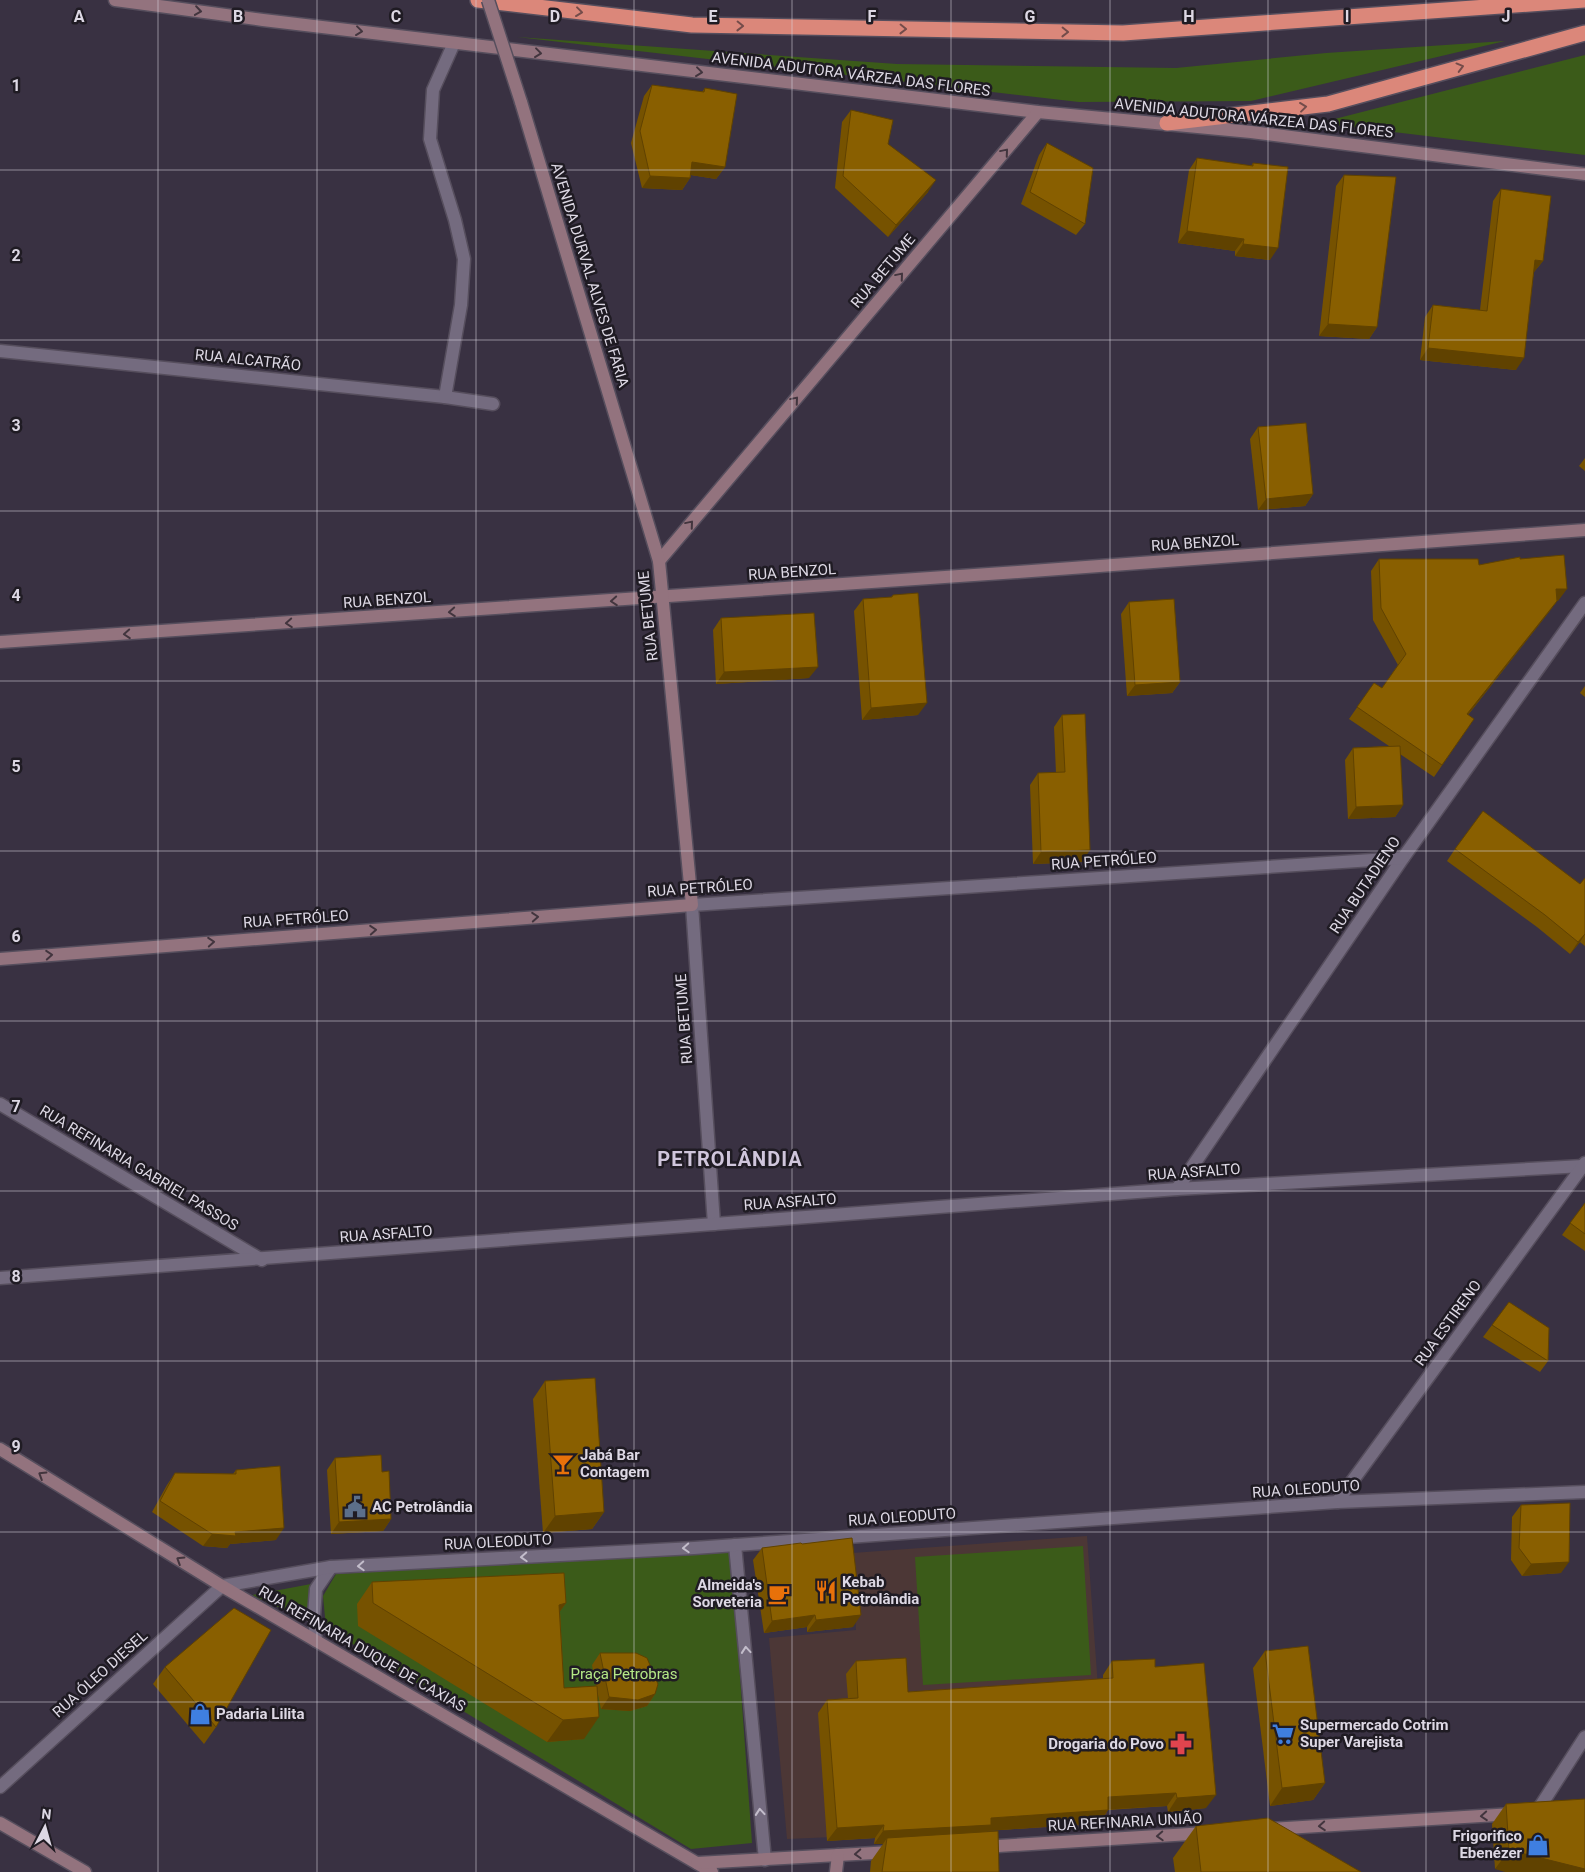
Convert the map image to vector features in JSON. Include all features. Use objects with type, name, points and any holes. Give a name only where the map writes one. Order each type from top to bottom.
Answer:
[{"type":"highway","points":[[478,0],[692,25],[1124,33],[1585,0]]},
{"type":"highway","points":[[1167,123],[1328,104],[1585,33]]},
{"type":"street","name":"AVENIDA ADUTORA VÁRZEA DAS FLORES","points":[[115,0],[454,43],[1038,112],[1251,132],[1585,174]]},
{"type":"street","name":"AVENIDA DURVAL ALVES DE FARIA","points":[[488,0],[521,102],[659,561]]},
{"type":"street","points":[[445,397],[461,305],[464,259],[455,220],[430,138],[433,90],[454,43]]},
{"type":"street","name":"RUA BETUME","points":[[714,1224],[692,905],[659,561],[1038,112]]},
{"type":"street","name":"RUA ALCATRÃO","points":[[0,351],[445,397],[493,404]]},
{"type":"street","name":"RUA BENZOL","points":[[0,642],[662,597],[1585,530]]},
{"type":"street","name":"RUA BUTADIENO","points":[[1177,1189],[1402,858],[1585,603]]},
{"type":"street","name":"RUA PETRÓLEO","points":[[0,959],[692,905],[1402,858]]},
{"type":"street","name":"RUA REFINARIA GABRIEL PASSOS","points":[[0,1104],[262,1260]]},
{"type":"street","name":"RUA ASFALTO","points":[[0,1278],[262,1260],[1177,1189],[1584,1165]]},
{"type":"street","name":"RUA ESTIRENO","points":[[1337,1502],[1584,1165]]},
{"type":"street","name":"RUA REFINARIA DUQUE DE CAXIAS","points":[[0,1449],[222,1586],[712,1872]]},
{"type":"street","name":"RUA OLEODUTO","points":[[222,1586],[331,1568],[734,1545],[1337,1502],[1585,1492]]},
{"type":"street","points":[[734,1545],[765,1860]]},
{"type":"street","points":[[316,1641],[314,1615],[316,1589],[331,1568]]},
{"type":"street","name":"RUA ÓLEO DIESEL","points":[[0,1787],[222,1586]]},
{"type":"street","points":[[1536,1813],[1585,1737]]},
{"type":"street","points":[[1281,1839],[1260,1830],[1555,1812]]},
{"type":"street","points":[[0,1822],[85,1872]]},
{"type":"street","name":"RUA REFINARIA UNIÃO","points":[[967,1848],[1215,1833]]},
{"type":"street","points":[[697,1864],[908,1851]]},
{"type":"street","points":[[836,1872],[838,1855]]},
{"type":"shaded area","points":[[1087,1536],[1108,1825],[787,1839],[769,1638],[856,1630],[852,1553]]},
{"type":"green space","points":[[517,37],[897,64],[1176,68],[1326,53],[1505,41],[1251,101],[1079,102]]},
{"type":"green space","points":[[1585,55],[1585,155],[1319,123]]},
{"type":"green space","points":[[1083,1546],[1091,1675],[923,1685],[915,1557]]},
{"type":"green space","name":"Praça Petrobras","points":[[731,1552],[752,1843],[691,1849],[326,1628],[323,1596],[336,1574]]},
{"type":"green space","points":[[311,1584],[308,1621],[252,1595]]},
{"type":"building","points":[[652,85],[704,92],[705,88],[737,94],[725,167],[692,162],[690,178],[650,176],[640,131]]},
{"type":"building","points":[[851,110],[893,120],[888,144],[936,180],[896,225],[843,176]]},
{"type":"building","points":[[1047,143],[1093,168],[1085,224],[1030,192]]},
{"type":"building","points":[[1197,158],[1253,166],[1253,163],[1288,167],[1278,248],[1243,244],[1244,239],[1187,231]]},
{"type":"building","points":[[1344,175],[1396,177],[1377,327],[1328,324]]},
{"type":"building","points":[[1501,189],[1551,196],[1543,261],[1535,260],[1524,358],[1428,348],[1433,305],[1487,311]]},
{"type":"building","points":[[1306,423],[1313,494],[1266,499],[1258,427]]},
{"type":"building","points":[[1564,555],[1567,589],[1556,589],[1557,601],[1467,714],[1474,719],[1442,765],[1357,707],[1374,683],[1382,688],[1406,654],[1381,608],[1379,559],[1478,559],[1479,565],[1520,557],[1520,559]]},
{"type":"building","points":[[918,593],[927,703],[871,708],[863,599]]},
{"type":"building","points":[[1174,599],[1180,682],[1135,685],[1129,602]]},
{"type":"building","points":[[814,613],[818,667],[724,672],[721,618]]},
{"type":"building","points":[[1085,714],[1090,850],[1041,852],[1038,773],[1065,772],[1062,715]]},
{"type":"building","points":[[1400,746],[1403,805],[1356,807],[1353,748]]},
{"type":"building","points":[[1483,811],[1580,884],[1585,878],[1585,934],[1578,942],[1545,915],[1455,849]]},
{"type":"building","points":[[1585,1203],[1585,1234],[1570,1223]]},
{"type":"building","points":[[1509,1302],[1549,1328],[1548,1361],[1492,1325]]},
{"type":"building","name":"Jabá Bar Contagem","points":[[595,1378],[604,1512],[555,1516],[545,1381]]},
{"type":"building","name":"AC Petrolândia","points":[[381,1455],[382,1472],[389,1471],[391,1519],[339,1522],[335,1458]]},
{"type":"building","points":[[280,1466],[284,1528],[235,1532],[236,1536],[212,1534],[160,1501],[175,1473],[236,1474],[236,1470]]},
{"type":"building","points":[[1570,1503],[1569,1562],[1531,1564],[1519,1548],[1521,1505]]},
{"type":"building","points":[[852,1538],[861,1615],[816,1620],[815,1615],[772,1621],[762,1548]]},
{"type":"building","points":[[564,1573],[566,1603],[559,1605],[564,1688],[597,1686],[599,1717],[563,1720],[373,1603],[372,1582]]},
{"type":"building","name":"Padaria Lilita","points":[[234,1608],[271,1630],[216,1727],[165,1667]]},
{"type":"building","points":[[1308,1646],[1325,1783],[1282,1788],[1265,1651]]},
{"type":"building","points":[[600,1653],[636,1653],[647,1658],[658,1684],[655,1694],[638,1700],[609,1697]]},
{"type":"building","points":[[906,1658],[908,1692],[1113,1678],[1112,1661],[1155,1659],[1155,1667],[1204,1663],[1216,1795],[1177,1798],[1176,1793],[1108,1797],[1108,1810],[991,1818],[991,1825],[883,1831],[884,1825],[837,1828],[827,1700],[858,1698],[856,1661]]},
{"type":"building","name":"Frigorifico Ebenézer","points":[[1585,1799],[1585,1869],[1509,1850],[1506,1804]]},
{"type":"building","points":[[1268,1818],[1361,1872],[1201,1872],[1196,1826]]},
{"type":"building","points":[[998,1831],[999,1872],[882,1872],[887,1838]]},
{"type":"place","name":"Jabá Bar Contagem","points":[[563,1464]]},
{"type":"place","name":"AC Petrolândia","points":[[355,1507]]},
{"type":"place","name":"Kebab Petrolândia","points":[[826,1591]]},
{"type":"place","name":"Almeida's Sorveteria","points":[[779,1594]]},
{"type":"place","name":"Padaria Lilita","points":[[200,1714]]},
{"type":"place","name":"Supermercado Cotrim Super Varejista","points":[[1283,1734]]},
{"type":"place","name":"Drogaria do Povo","points":[[1181,1744]]},
{"type":"place","name":"Frigorifico Ebenézer","points":[[1538,1845]]},
{"type":"district","name":"PETROLÂNDIA","points":[[730,1159]]}]
